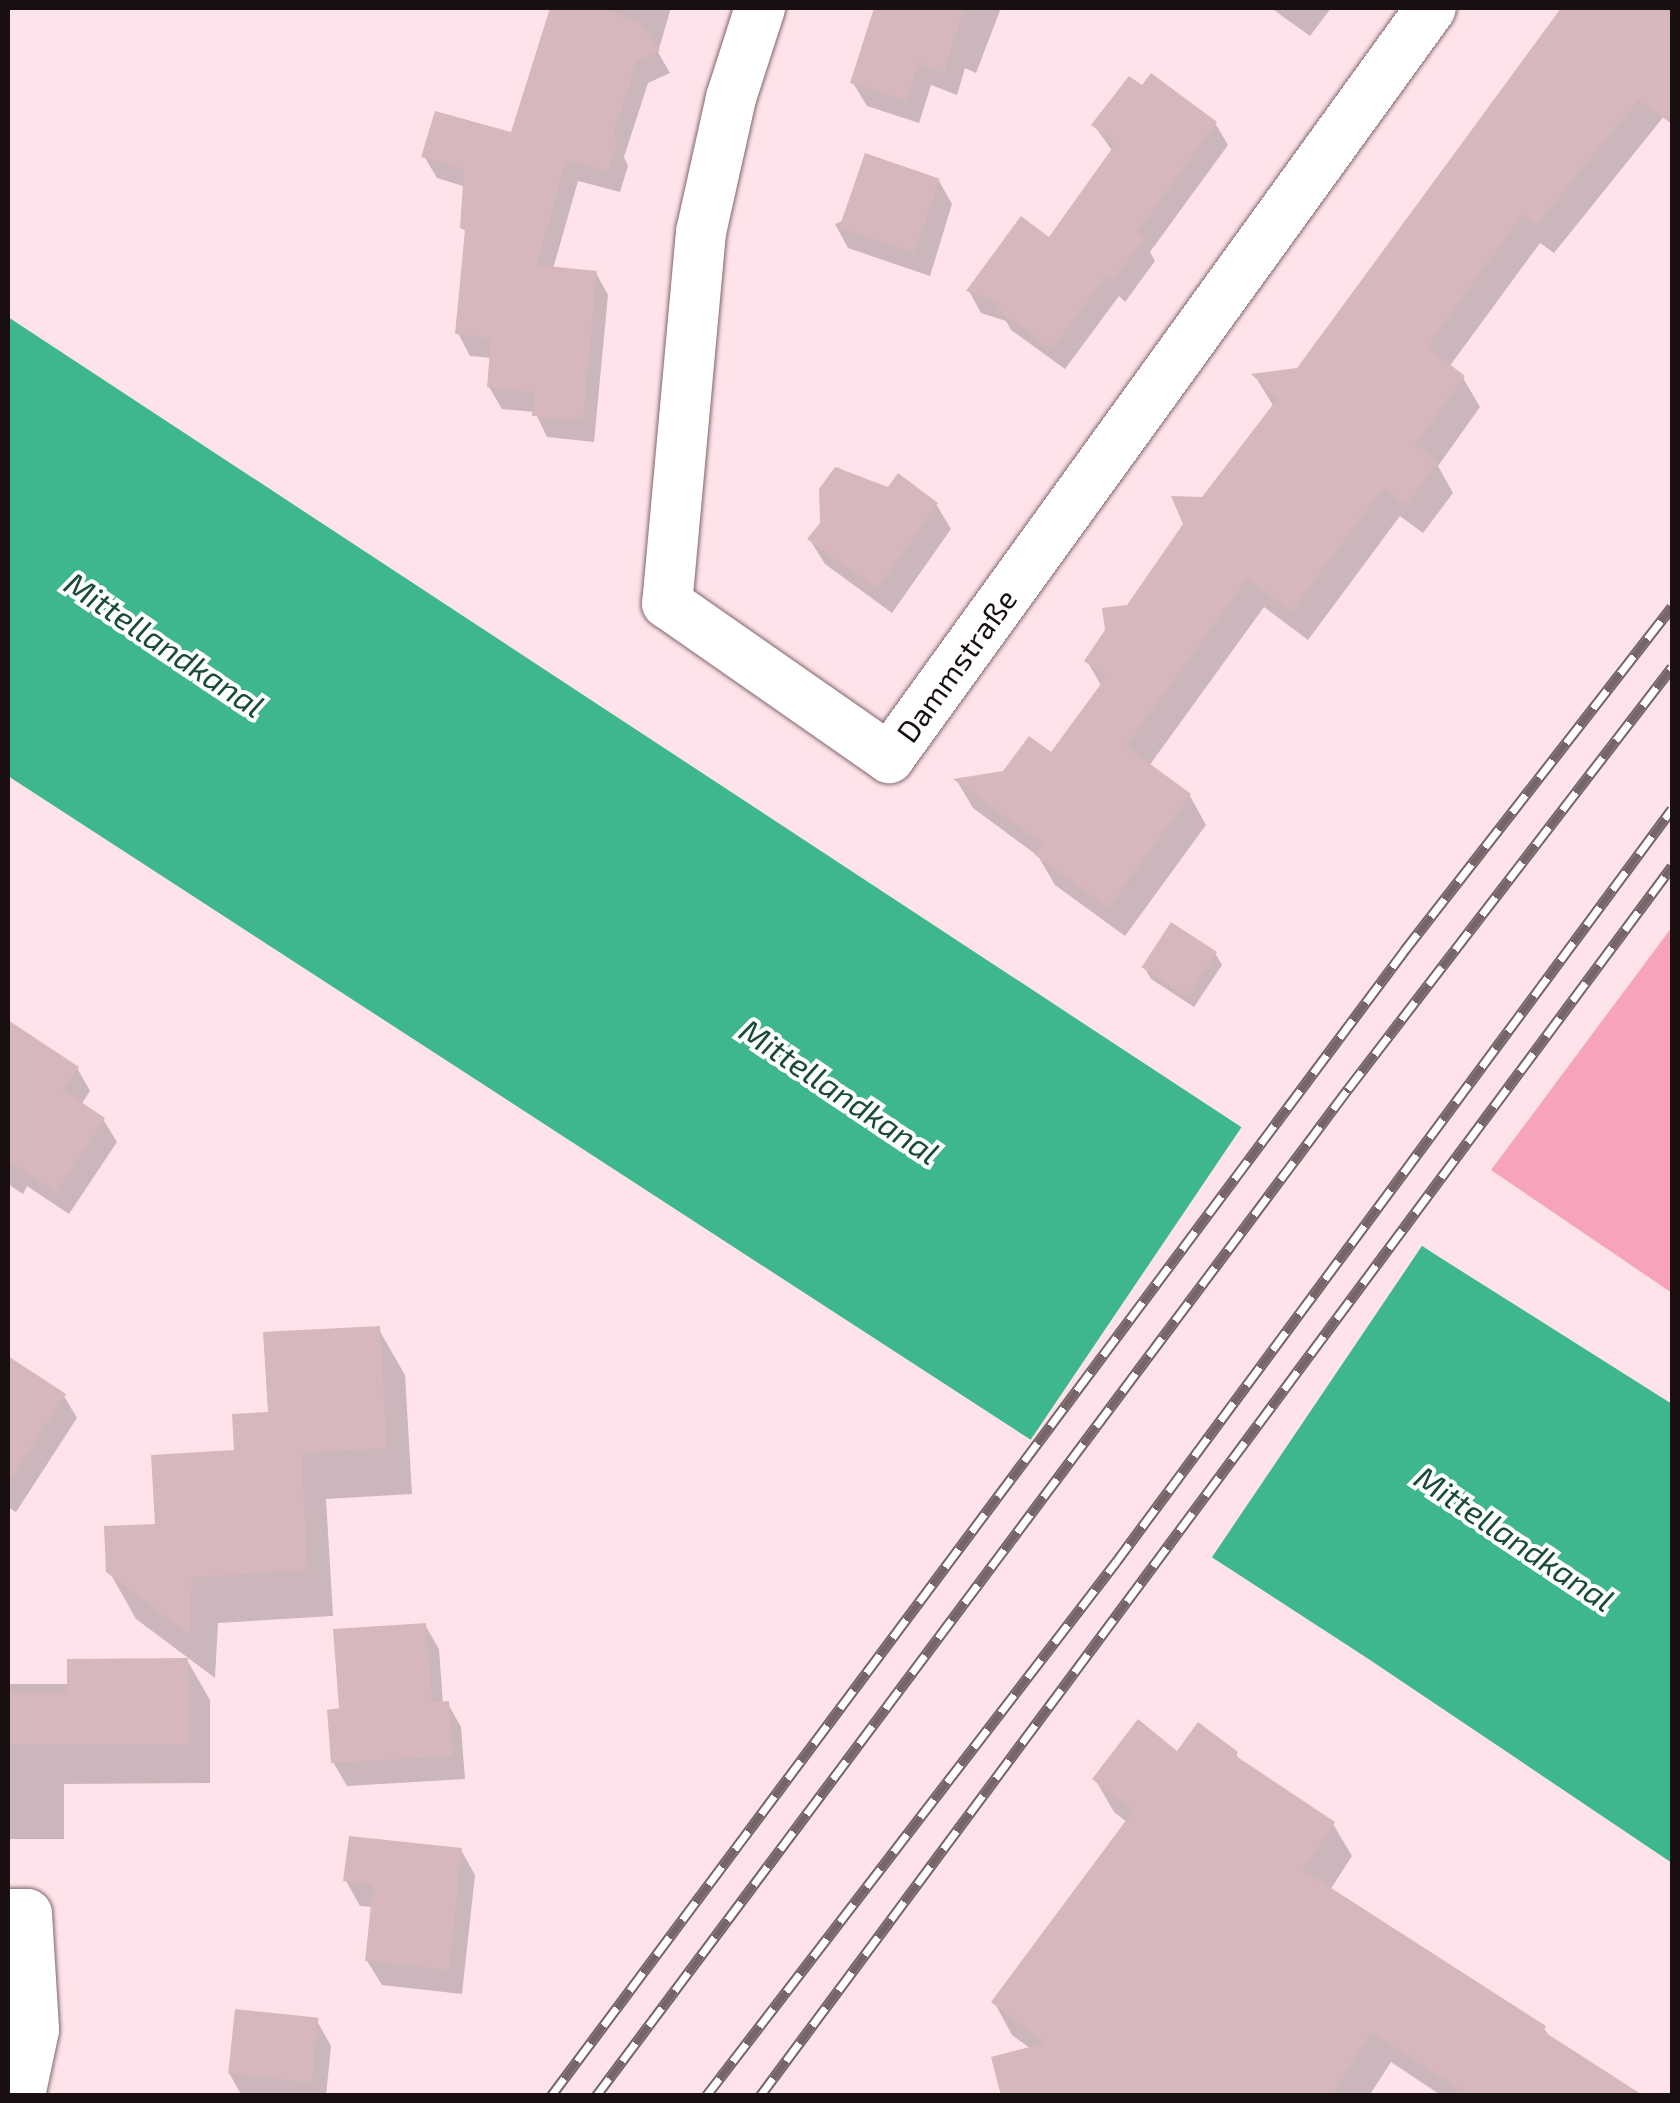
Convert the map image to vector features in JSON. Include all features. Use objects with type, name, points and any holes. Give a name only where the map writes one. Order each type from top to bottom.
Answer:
[{"type":"street","name":"Dammstraße","points":[[760,8],[731,98],[701,232],[667,603],[889,758],[1430,8]]},
{"type":"street","points":[[8,1914],[26,1914],[34,2030],[20,2096]]},
{"type":"shaded area","points":[[1672,927],[1672,1293],[1491,1170]]},
{"type":"water","name":"Mittellandkanal","points":[[8,317],[1436,1255],[1672,1404],[1672,1863],[1367,1658],[8,776]]},
{"type":"pier","points":[[1245,1122],[1424,1243],[1207,1565],[1027,1444]]},
{"type":"building","points":[[550,8],[602,8],[639,22],[660,51],[637,61],[613,133],[617,142],[608,172],[566,160],[537,265],[597,271],[583,420],[532,416],[534,392],[487,387],[491,338],[455,334],[465,230],[460,228],[464,169],[421,157],[435,111],[511,132]]},
{"type":"building","points":[[874,8],[964,8],[944,73],[918,63],[906,101],[850,83]]},
{"type":"building","points":[[1561,8],[1672,8],[1672,124],[1638,100],[1537,225],[1522,215],[1427,347],[1465,376],[1415,445],[1438,462],[1406,505],[1383,488],[1291,612],[1247,579],[1126,746],[1191,794],[1108,908],[1035,855],[1043,844],[953,779],[1003,771],[1029,736],[1051,752],[1106,677],[1084,661],[1105,630],[1102,608],[1127,605],[1183,524],[1171,496],[1202,497],[1278,398],[1251,374],[1297,368]]},
{"type":"building","points":[[1151,73],[1217,122],[1137,232],[1145,238],[1112,282],[1106,276],[1052,349],[995,308],[1000,302],[966,291],[1021,216],[1049,237],[1116,143],[1091,125],[1129,76],[1142,85]]},
{"type":"building","points":[[865,153],[940,179],[914,253],[839,228]]},
{"type":"building","points":[[835,467],[888,487],[898,473],[938,503],[877,589],[807,539],[820,523],[819,489]]},
{"type":"building","points":[[1171,922],[1217,952],[1188,997],[1142,967]]},
{"type":"building","points":[[8,1020],[79,1067],[63,1090],[105,1118],[56,1193],[8,1161]]},
{"type":"building","points":[[380,1326],[387,1448],[301,1453],[308,1570],[192,1577],[189,1634],[106,1572],[104,1526],[155,1524],[151,1455],[234,1450],[232,1414],[268,1412],[263,1332]]},
{"type":"building","points":[[8,1356],[66,1394],[8,1483]]},
{"type":"building","points":[[426,1623],[432,1702],[449,1701],[453,1756],[331,1763],[327,1710],[339,1708],[333,1629]]},
{"type":"building","points":[[188,1658],[189,1744],[8,1744],[8,1693],[67,1693],[67,1659]]},
{"type":"building","points":[[1138,1719],[1177,1751],[1198,1722],[1238,1752],[1236,1756],[1335,1822],[1303,1870],[1546,2026],[1543,2031],[1644,2096],[1470,2096],[1372,2032],[1331,2096],[1001,2096],[991,2057],[1045,2043],[991,2002],[1133,1811],[1092,1779]]},
{"type":"building","points":[[349,1836],[462,1848],[449,1970],[365,1961],[373,1885],[343,1881]]},
{"type":"building","points":[[235,2009],[319,2018],[312,2082],[228,2074]]},
{"type":"railway","points":[[551,2096],[1404,951],[1672,607]]},
{"type":"railway","points":[[596,2096],[1348,1089],[1672,667]]},
{"type":"railway","points":[[706,2096],[1116,1562],[1672,809]]},
{"type":"railway","points":[[760,2096],[1672,866]]}]
